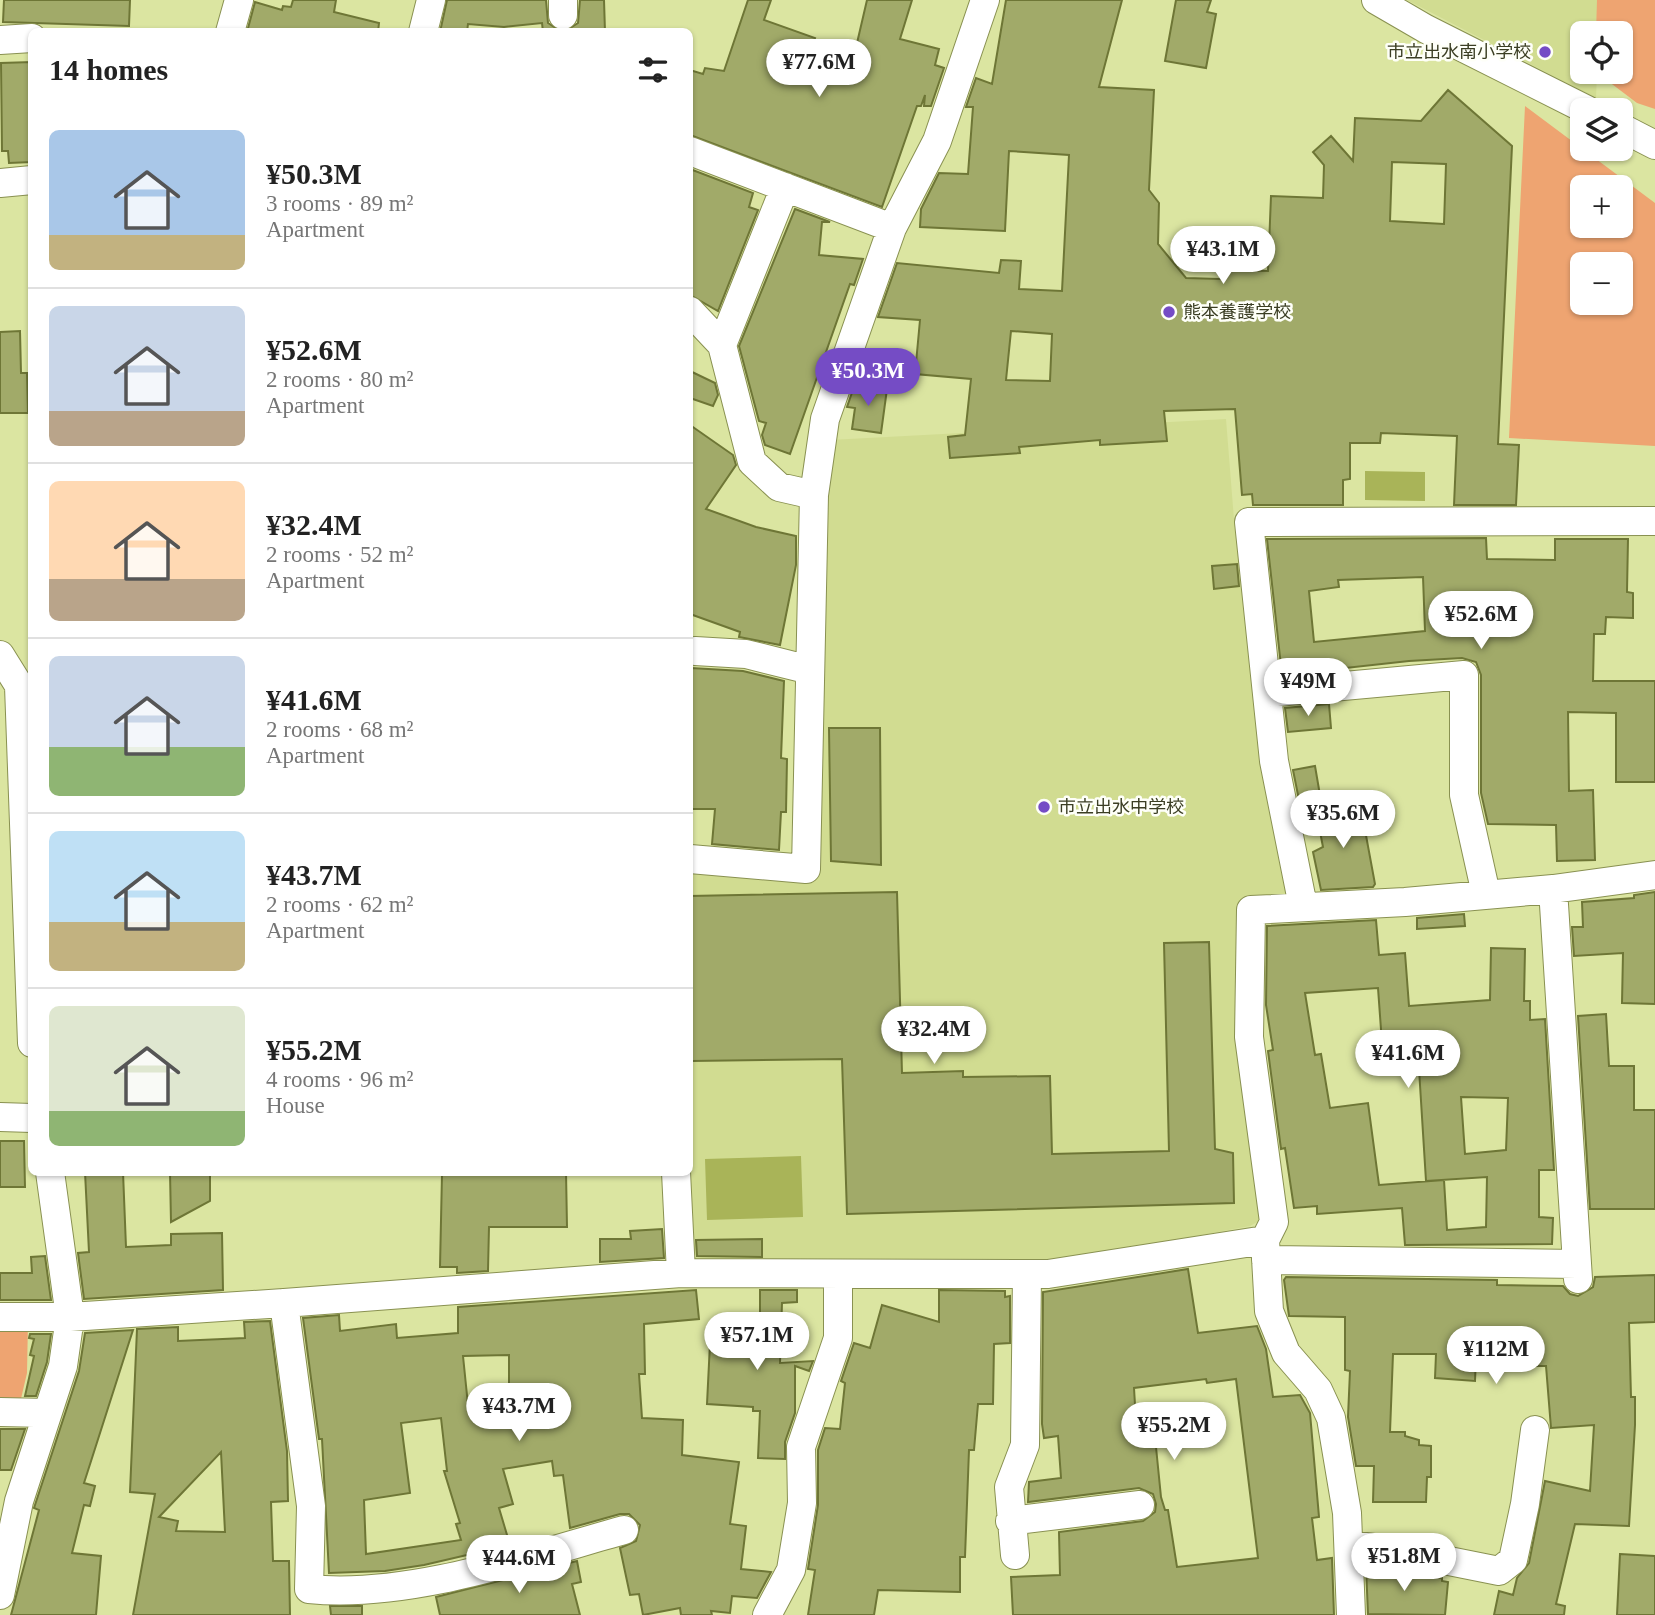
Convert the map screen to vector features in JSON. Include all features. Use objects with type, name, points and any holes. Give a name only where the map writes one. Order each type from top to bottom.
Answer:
[{"type":"street","points":[[231,28],[239,0]]},
{"type":"street","points":[[425,28],[431,0]]},
{"type":"street","points":[[693,859],[806,869],[814,495],[825,419],[892,229],[937,141],[985,0]]},
{"type":"street","points":[[1376,0],[1426,29],[1570,101]]},
{"type":"street","points":[[0,40],[28,38]]},
{"type":"street","points":[[1633,134],[1655,145]]},
{"type":"street","points":[[693,152],[892,229]]},
{"type":"street","points":[[0,183],[28,180]]},
{"type":"street","points":[[722,345],[785,187]]},
{"type":"street","points":[[693,314],[722,345],[752,462],[779,486],[814,495]]},
{"type":"street","points":[[1303,906],[1274,761],[1248,522],[1655,521]]},
{"type":"street","points":[[695,651],[747,654],[810,670]]},
{"type":"street","points":[[0,655],[25,695],[28,844]]},
{"type":"street","points":[[1267,693],[1464,675],[1464,795],[1486,894]]},
{"type":"street","points":[[1351,1615],[1349,1545],[1331,1418],[1318,1390],[1286,1353],[1269,1311],[1265,1250],[1274,1222],[1249,1037],[1251,910],[1486,894],[1655,875]]},
{"type":"street","points":[[0,1317],[70,1317],[681,1273],[1048,1274],[1265,1250],[1577,1272],[1553,888]]},
{"type":"street","points":[[0,1116],[28,1118]]},
{"type":"street","points":[[0,1595],[19,1501],[63,1366],[70,1317],[51,1176]]},
{"type":"street","points":[[676,1176],[681,1273]]},
{"type":"street","points":[[766,1615],[791,1570],[802,1503],[801,1447],[838,1338],[838,1273]]},
{"type":"street","points":[[1015,1555],[1009,1487],[1026,1445],[1027,1274]]},
{"type":"street","points":[[285,1303],[311,1506],[309,1588],[339,1592],[454,1577],[624,1530]]},
{"type":"street","points":[[0,1412],[47,1413]]},
{"type":"street","points":[[1349,1545],[1399,1551],[1499,1571],[1513,1559],[1525,1504],[1535,1430]]},
{"type":"street","points":[[1010,1521],[1140,1505]]},
{"type":"shaded area","name":"市立出水南小学校","points":[[1407,0],[1597,0],[1597,21],[1570,21],[1570,84],[1597,84],[1596,98]]},
{"type":"shaded area","points":[[1597,0],[1655,0],[1655,109],[1637,103],[1612,84],[1633,84],[1633,21],[1596,21]]},
{"type":"shaded area","points":[[1525,106],[1570,140],[1570,161],[1599,161],[1617,175],[1570,175],[1570,238],[1633,238],[1633,187],[1655,203],[1655,446],[1509,438]]},
{"type":"shaded area","name":"市立出水中学校","points":[[1226,419],[1235,532],[1250,589],[1291,897],[1241,900],[1240,1038],[1257,1144],[1259,1221],[1250,1226],[1088,1256],[1003,1265],[685,1266],[690,1176],[693,1176],[693,862],[813,876],[830,440]]},
{"type":"shaded area","points":[[1365,471],[1425,472],[1425,501],[1365,500]]},
{"type":"shaded area","points":[[801,1156],[803,1217],[707,1220],[705,1159]]},
{"type":"shaded area","points":[[0,1321],[28,1321],[27,1373],[20,1403],[0,1402]]},
{"type":"building","points":[[4,0],[130,0],[129,26],[3,22]]},
{"type":"building","points":[[293,0],[336,0],[334,12],[379,23],[378,28],[248,28],[255,2],[282,10],[283,6],[291,7]]},
{"type":"building","points":[[447,0],[546,0],[548,23],[556,28],[543,28],[542,23],[504,27],[468,24],[468,28],[441,28]]},
{"type":"building","points":[[580,0],[604,0],[605,28],[570,28],[578,23]]},
{"type":"building","points":[[748,0],[771,0],[764,20],[815,38],[812,46],[854,56],[867,0],[912,0],[900,39],[939,49],[935,65],[944,68],[931,106],[924,106],[925,95],[921,106],[917,106],[882,207],[693,136],[693,71],[703,74],[705,68],[724,71]]},
{"type":"building","points":[[1006,0],[1122,0],[1099,87],[1154,90],[1149,190],[1159,203],[1158,244],[1186,278],[1220,279],[1221,270],[1268,271],[1271,196],[1323,198],[1324,165],[1313,152],[1331,136],[1353,161],[1355,118],[1421,121],[1448,90],[1512,146],[1498,444],[1519,445],[1516,505],[1454,505],[1457,436],[1381,433],[1380,443],[1350,443],[1350,479],[1343,480],[1343,505],[1253,505],[1252,494],[1242,495],[1235,409],[1164,411],[1167,441],[1100,445],[1100,440],[1019,447],[1020,453],[950,458],[948,437],[965,435],[971,379],[915,374],[920,320],[878,317],[897,263],[999,273],[1001,260],[1021,261],[1019,289],[1062,291],[1069,155],[1009,151],[1005,231],[920,227],[921,209],[939,173],[968,174],[973,107],[966,107],[976,78],[992,84]],"holes":[[[1392,162],[1446,164],[1444,224],[1390,221]],[[1011,331],[1052,334],[1050,381],[1006,380]]]},
{"type":"building","points":[[1176,0],[1211,0],[1207,12],[1216,14],[1206,68],[1165,61]]},
{"type":"building","points":[[28,62],[28,162],[9,163],[8,151],[2,151],[1,63]]},
{"type":"building","points":[[693,170],[753,193],[749,207],[758,210],[718,311],[693,297]]},
{"type":"building","points":[[795,209],[830,222],[822,222],[819,255],[863,259],[854,285],[850,284],[790,454],[765,445],[762,435],[766,423],[759,421],[739,346]]},
{"type":"building","points":[[20,331],[21,373],[27,373],[28,413],[0,413],[0,332]]},
{"type":"building","points":[[693,372],[715,383],[718,395],[713,406],[693,399]]},
{"type":"building","points":[[855,384],[887,389],[881,433],[852,429],[855,408],[847,407]]},
{"type":"building","points":[[693,427],[733,455],[736,465],[706,509],[756,527],[796,536],[796,565],[780,645],[739,637],[740,632],[693,615]]},
{"type":"building","points":[[1486,538],[1487,559],[1555,560],[1555,539],[1628,539],[1627,592],[1633,593],[1633,618],[1606,617],[1605,634],[1594,634],[1593,681],[1655,681],[1655,782],[1616,782],[1616,713],[1568,712],[1569,791],[1593,790],[1595,860],[1557,861],[1556,825],[1488,824],[1481,793],[1481,675],[1476,662],[1462,658],[1409,661],[1282,675],[1267,539]],"holes":[[[1423,577],[1425,631],[1314,642],[1309,591],[1339,587],[1338,580]]]},
{"type":"building","points":[[1237,564],[1239,586],[1214,589],[1212,566]]},
{"type":"building","points":[[693,668],[743,671],[784,681],[781,758],[787,759],[786,812],[781,812],[779,850],[712,844],[715,809],[693,809]]},
{"type":"building","points":[[1329,704],[1331,728],[1288,732],[1285,708]]},
{"type":"building","points":[[829,728],[880,728],[881,865],[831,861]]},
{"type":"building","points":[[1315,766],[1321,801],[1300,805],[1293,770]]},
{"type":"building","points":[[1360,803],[1375,884],[1373,887],[1321,890],[1313,852],[1323,847],[1316,811]]},
{"type":"building","points":[[897,892],[902,1073],[963,1071],[963,1077],[1050,1076],[1052,1154],[1169,1151],[1164,943],[1209,942],[1215,1149],[1233,1153],[1234,1203],[847,1214],[842,1059],[693,1061],[693,896]]},
{"type":"building","points":[[1655,892],[1655,1004],[1622,1003],[1623,953],[1574,956],[1572,927],[1583,927],[1582,902],[1634,898],[1634,895]]},
{"type":"building","points":[[1464,914],[1465,926],[1417,929],[1417,918]]},
{"type":"building","points":[[1376,920],[1379,955],[1405,953],[1409,1006],[1490,1000],[1491,948],[1525,949],[1524,1001],[1530,1001],[1530,1020],[1545,1019],[1554,1170],[1539,1170],[1539,1217],[1553,1218],[1552,1244],[1405,1245],[1402,1208],[1317,1214],[1317,1206],[1294,1208],[1285,1148],[1281,1149],[1268,1051],[1273,1050],[1266,1005],[1267,926]],"holes":[[[1378,988],[1384,1071],[1419,1069],[1426,1181],[1487,1177],[1486,1227],[1447,1230],[1444,1180],[1379,1185],[1368,1103],[1330,1108],[1321,1054],[1315,1055],[1305,993]],[[1461,1097],[1508,1098],[1506,1150],[1465,1154]]]},
{"type":"building","points":[[1606,1014],[1609,1066],[1634,1066],[1634,1110],[1655,1110],[1655,1209],[1590,1209],[1578,1016]]},
{"type":"building","points":[[0,1141],[24,1141],[25,1187],[0,1187]]},
{"type":"building","points":[[85,1176],[123,1176],[126,1247],[171,1245],[171,1234],[222,1233],[223,1290],[84,1299],[78,1253],[89,1252]]},
{"type":"building","points":[[170,1176],[210,1176],[210,1201],[171,1222]]},
{"type":"building","points":[[442,1176],[566,1176],[567,1227],[489,1227],[488,1271],[457,1273],[457,1267],[440,1267]]},
{"type":"building","points":[[662,1229],[664,1258],[600,1262],[600,1239],[631,1239],[630,1231]]},
{"type":"building","points":[[762,1239],[762,1257],[697,1256],[696,1240]]},
{"type":"building","points":[[45,1256],[51,1300],[0,1300],[0,1273],[32,1273],[31,1257]]},
{"type":"building","points":[[1188,1269],[1198,1333],[1257,1326],[1266,1349],[1273,1397],[1300,1395],[1310,1413],[1319,1517],[1312,1518],[1317,1560],[1332,1558],[1334,1615],[1013,1615],[1011,1577],[1060,1575],[1059,1532],[1143,1521],[1155,1512],[1156,1504],[1153,1494],[1139,1488],[1028,1502],[1029,1482],[1061,1478],[1058,1436],[1044,1438],[1042,1424],[1043,1292]],"holes":[[[1206,1379],[1207,1383],[1236,1379],[1258,1558],[1177,1567],[1168,1510],[1165,1510],[1161,1497],[1155,1437],[1137,1439],[1134,1388]]]},
{"type":"building","points":[[1655,1275],[1655,1322],[1629,1323],[1631,1397],[1635,1397],[1635,1425],[1629,1526],[1575,1524],[1556,1604],[1565,1606],[1564,1615],[1494,1615],[1499,1591],[1513,1595],[1517,1578],[1529,1563],[1545,1481],[1590,1491],[1594,1425],[1551,1428],[1546,1366],[1516,1366],[1516,1356],[1476,1357],[1475,1381],[1435,1378],[1436,1354],[1393,1354],[1390,1432],[1405,1432],[1405,1436],[1419,1440],[1419,1445],[1431,1446],[1431,1477],[1427,1477],[1426,1502],[1373,1502],[1374,1466],[1356,1466],[1348,1417],[1350,1371],[1345,1370],[1345,1317],[1289,1316],[1284,1280],[1286,1277],[1497,1280],[1497,1285],[1563,1286],[1570,1294],[1578,1296],[1593,1287],[1595,1277]]},
{"type":"building","points":[[696,1290],[699,1319],[644,1324],[645,1374],[639,1374],[642,1418],[683,1420],[682,1455],[739,1462],[730,1524],[746,1526],[741,1569],[771,1572],[757,1598],[732,1596],[730,1613],[711,1611],[712,1615],[681,1615],[680,1608],[643,1615],[639,1594],[630,1595],[620,1548],[636,1541],[640,1525],[629,1514],[620,1514],[570,1528],[563,1475],[554,1476],[552,1461],[503,1469],[513,1504],[499,1508],[510,1545],[424,1565],[385,1571],[329,1573],[322,1439],[319,1439],[303,1318],[339,1315],[340,1331],[396,1324],[397,1338],[458,1333],[458,1307]],"holes":[[[509,1355],[509,1398],[468,1405],[463,1356]],[[441,1418],[447,1471],[444,1471],[460,1523],[456,1524],[461,1540],[366,1554],[364,1500],[410,1493],[401,1423]]]},
{"type":"building","points":[[760,1290],[797,1290],[797,1302],[782,1303],[780,1363],[813,1361],[809,1371],[795,1366],[795,1413],[785,1442],[785,1459],[758,1458],[760,1411],[753,1411],[753,1407],[707,1404],[711,1323],[760,1324]]},
{"type":"building","points":[[939,1290],[1005,1291],[1005,1297],[1010,1296],[1010,1343],[994,1344],[993,1404],[978,1404],[974,1450],[969,1450],[965,1557],[960,1557],[960,1592],[878,1590],[874,1615],[808,1615],[815,1570],[808,1569],[818,1505],[818,1450],[825,1428],[840,1429],[845,1383],[841,1381],[854,1343],[870,1348],[882,1305],[939,1322]]},
{"type":"building","points":[[270,1321],[287,1451],[288,1501],[271,1502],[273,1561],[289,1561],[290,1615],[133,1615],[155,1494],[130,1492],[137,1329],[178,1327],[178,1341],[245,1338],[244,1322]],"holes":[[[221,1452],[225,1532],[176,1531],[178,1521],[159,1517]]]},
{"type":"building","points":[[133,1330],[84,1483],[95,1486],[90,1506],[84,1505],[72,1553],[101,1556],[96,1615],[11,1615],[39,1510],[34,1508],[79,1371],[85,1333]]},
{"type":"building","points":[[30,1334],[51,1334],[47,1362],[36,1396],[25,1396],[34,1356],[30,1355],[34,1339],[29,1338]]},
{"type":"building","points":[[0,1429],[25,1429],[11,1470],[0,1470]]},
{"type":"building","points":[[1620,1554],[1655,1556],[1655,1615],[1617,1615]]},
{"type":"building","points":[[577,1561],[581,1582],[572,1584],[580,1615],[440,1615],[436,1597]]},
{"type":"building","points":[[1366,1567],[1401,1569],[1401,1575],[1442,1578],[1442,1581],[1448,1582],[1445,1615],[1368,1614]]},
{"type":"building","points":[[330,1606],[362,1606],[362,1615],[331,1615]]},
{"type":"place","name":"市立出水南小学校","points":[[1545,52]]},
{"type":"place","name":"熊本養護学校","points":[[1169,312]]},
{"type":"place","name":"市立出水中学校","points":[[1044,807]]}]
